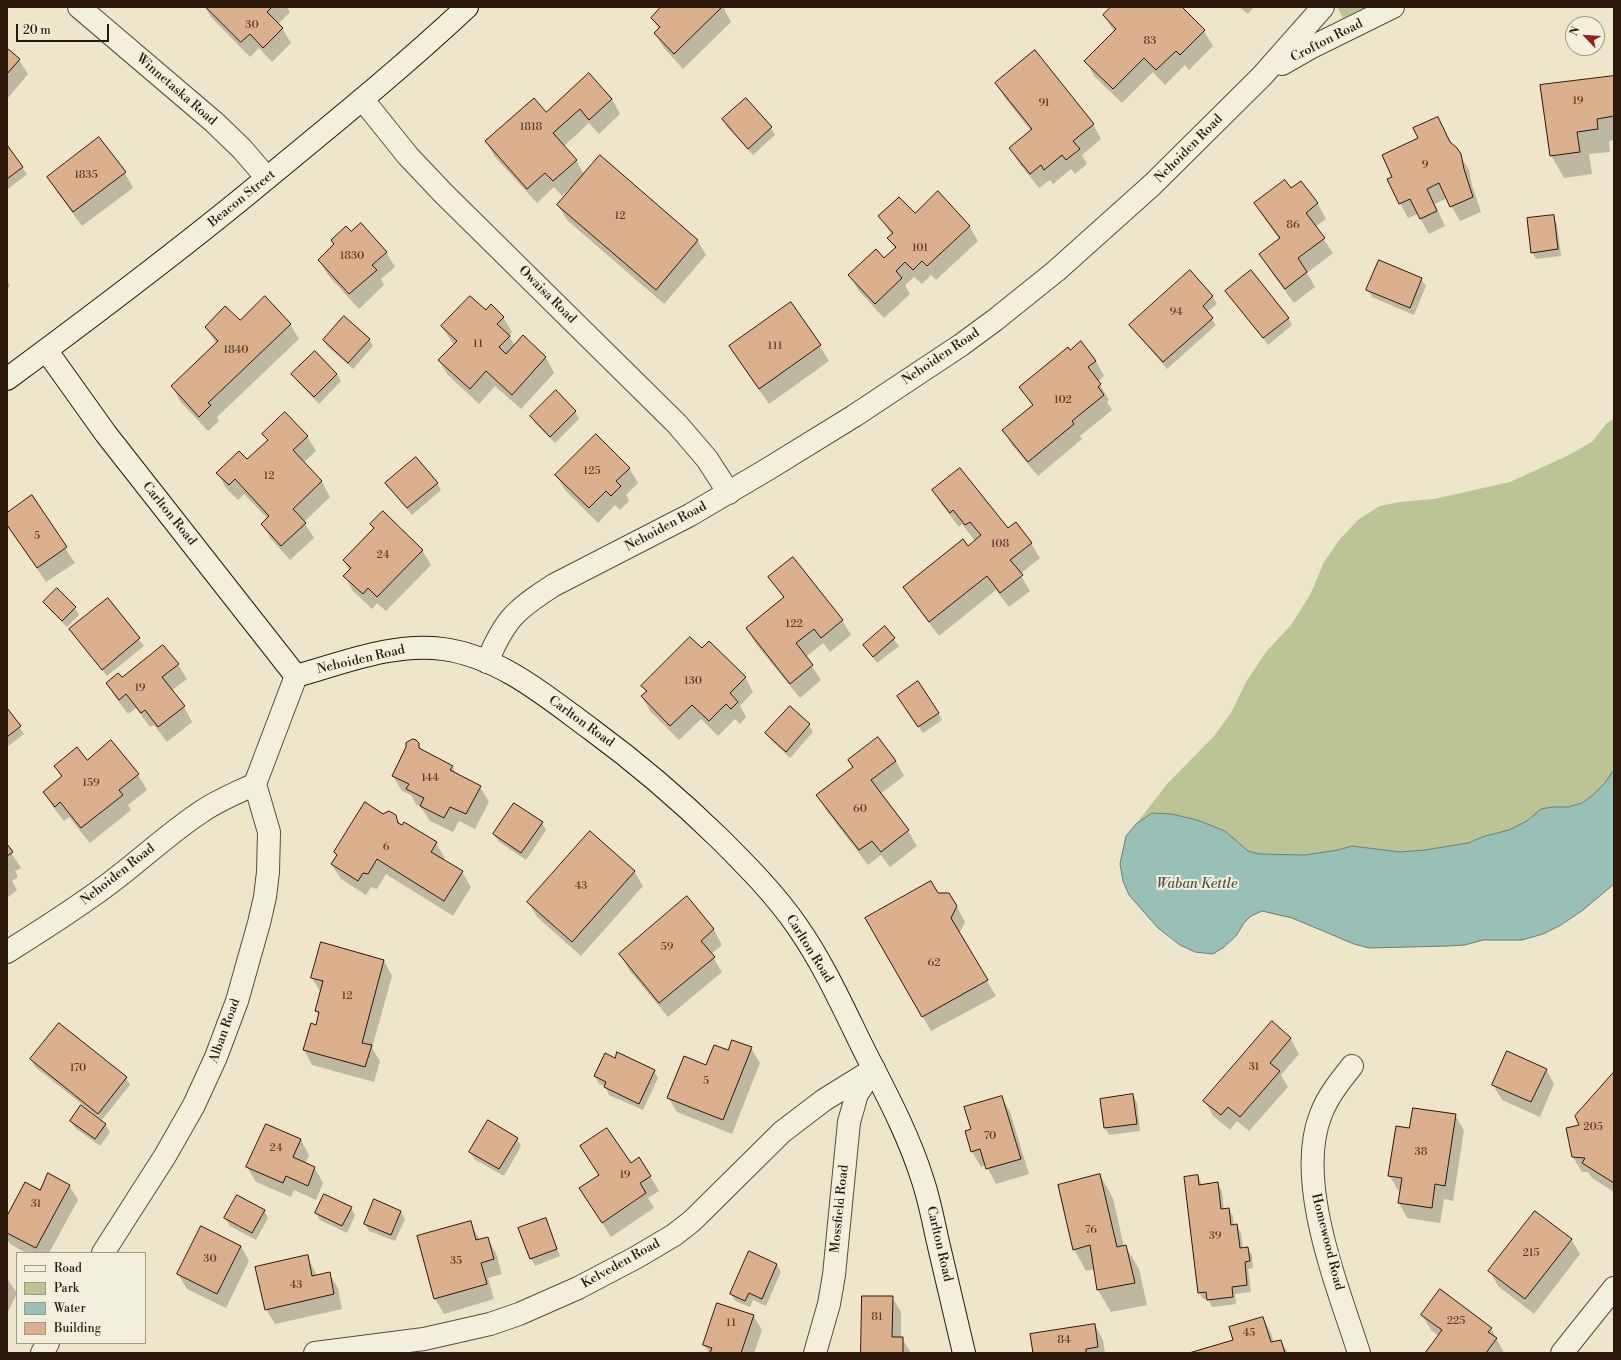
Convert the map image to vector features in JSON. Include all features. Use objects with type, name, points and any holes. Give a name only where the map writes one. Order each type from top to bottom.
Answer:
[{"type":"street","name":"Winnetaska Road","points":[[79,7],[214,122],[242,149],[267,178]]},
{"type":"street","name":"Beacon Street","points":[[7,379],[145,276],[267,178],[363,100],[467,7]]},
{"type":"street","name":"Nehoiden Road","points":[[296,676],[383,652],[404,648],[425,647],[445,649],[466,654],[487,662],[500,632],[508,620],[518,609],[535,597],[554,585],[729,493],[854,416],[961,345],[1027,295],[1056,272],[1152,186],[1262,76],[1323,7]]},
{"type":"street","name":"Crofton Road","points":[[1262,76],[1310,48],[1393,7]]},
{"type":"street","name":"Owaisa Road","points":[[363,100],[408,156],[443,193],[677,424],[707,459],[729,493]]},
{"type":"street","name":"Carlton Road","points":[[46,350],[88,410],[120,452],[296,676]]},
{"type":"street","name":"Carlton Road","points":[[487,662],[506,671],[547,697],[643,768],[738,857],[782,906],[810,946],[825,972],[900,1122],[924,1183],[964,1353]]},
{"type":"street","points":[[255,784],[296,676]]},
{"type":"street","name":"Nehoiden Road","points":[[7,952],[91,897],[201,811],[255,784]]},
{"type":"street","name":"Alban Road","points":[[104,1252],[165,1156],[194,1105],[222,1044],[239,994],[259,923],[268,872],[269,832],[255,784]]},
{"type":"street","name":"Homewood Road","points":[[1352,1066],[1330,1095],[1321,1115],[1315,1136],[1312,1156],[1312,1174],[1314,1195],[1326,1246],[1359,1353]]},
{"type":"street","name":"Kelveden Road","points":[[315,1353],[424,1339],[490,1324],[519,1314],[578,1288],[637,1257],[674,1235],[692,1221],[782,1132],[824,1100],[874,1069]]},
{"type":"street","name":"Mossfield Road","points":[[815,1353],[829,1304],[834,1275],[849,1122],[852,1107],[863,1082],[874,1069]]},
{"type":"street","points":[[1562,1353],[1614,1288]]},
{"type":"street","points":[[42,1353],[47,1344]]},
{"type":"green space","points":[[1340,7],[1367,7],[1343,18],[1338,9]]},
{"type":"green space","points":[[1614,419],[1614,770],[1604,784],[1593,795],[1582,803],[1568,807],[1541,809],[1527,821],[1509,830],[1485,836],[1468,843],[1425,850],[1400,852],[1352,846],[1338,850],[1305,855],[1259,854],[1248,851],[1225,831],[1197,820],[1172,814],[1152,813],[1136,824],[1167,784],[1214,736],[1231,713],[1246,682],[1266,652],[1291,625],[1311,593],[1324,562],[1339,540],[1359,519],[1380,506],[1400,502],[1434,499],[1510,482],[1567,456],[1592,442],[1607,423]]},
{"type":"water","name":"Waban Kettle","points":[[1614,770],[1614,884],[1583,910],[1561,925],[1543,934],[1522,940],[1483,940],[1465,945],[1448,946],[1369,948],[1354,944],[1292,918],[1262,911],[1251,916],[1244,923],[1236,936],[1224,947],[1213,954],[1195,952],[1180,945],[1158,928],[1129,895],[1123,881],[1120,864],[1126,836],[1136,824],[1152,813],[1172,814],[1197,820],[1225,831],[1248,851],[1259,854],[1305,855],[1338,850],[1352,846],[1400,852],[1425,850],[1468,843],[1485,836],[1509,830],[1527,821],[1541,809],[1568,807],[1582,803],[1604,784]]},
{"type":"building","points":[[206,7],[272,7],[267,12],[283,28],[263,48],[250,34],[241,42]]},
{"type":"building","points":[[661,7],[722,7],[674,54],[654,33],[660,27],[651,18]]},
{"type":"building","points":[[1111,7],[1182,7],[1205,30],[1180,55],[1176,51],[1156,70],[1144,58],[1113,89],[1084,61],[1116,29],[1103,15]]},
{"type":"building","points":[[7,48],[20,59],[7,74]]},
{"type":"building","points":[[1035,50],[1094,124],[1073,141],[1080,149],[1066,160],[1062,155],[1044,170],[1041,165],[1030,174],[1009,148],[1032,129],[995,83]]},
{"type":"building","points":[[589,73],[612,99],[589,120],[580,109],[553,133],[577,160],[553,181],[545,173],[527,189],[485,141],[534,98],[546,112]]},
{"type":"building","points":[[1614,76],[1614,116],[1597,119],[1598,129],[1577,132],[1580,152],[1550,156],[1540,85]]},
{"type":"building","points":[[746,98],[772,127],[748,149],[722,119]]},
{"type":"building","points":[[1438,117],[1450,142],[1461,154],[1473,197],[1450,207],[1439,183],[1427,189],[1437,211],[1420,219],[1410,199],[1399,204],[1387,179],[1392,177],[1382,155],[1418,138],[1413,128]]},
{"type":"building","points":[[99,137],[126,172],[73,212],[47,177]]},
{"type":"building","points":[[7,145],[23,167],[7,179]]},
{"type":"building","points":[[600,155],[698,240],[656,290],[557,205]]},
{"type":"building","points":[[1285,180],[1291,188],[1301,181],[1318,203],[1306,213],[1325,238],[1298,258],[1307,272],[1285,289],[1259,254],[1280,238],[1254,203]]},
{"type":"building","points":[[938,191],[970,226],[927,266],[922,261],[913,270],[905,262],[896,271],[902,278],[875,304],[848,275],[876,249],[884,258],[896,247],[887,238],[893,233],[878,216],[899,197],[915,213]]},
{"type":"building","points":[[1554,215],[1558,249],[1531,253],[1527,218]]},
{"type":"building","points":[[361,223],[387,252],[372,265],[377,270],[349,294],[318,260],[334,244],[331,240],[346,226],[351,231]]},
{"type":"building","points":[[1379,260],[1422,278],[1410,308],[1366,290]]},
{"type":"building","points":[[1190,270],[1213,296],[1203,306],[1213,318],[1163,362],[1129,325]]},
{"type":"building","points":[[1251,270],[1289,318],[1263,338],[1225,291]]},
{"type":"building","points":[[265,296],[291,324],[208,403],[211,405],[199,417],[171,386],[218,341],[205,327],[225,306],[240,320]]},
{"type":"building","points":[[470,296],[486,310],[491,304],[504,317],[497,324],[510,336],[499,347],[506,354],[523,335],[546,357],[512,395],[486,371],[470,389],[438,360],[457,341],[441,326]]},
{"type":"building","points":[[791,302],[821,345],[759,389],[729,346]]},
{"type":"building","points":[[344,316],[370,339],[348,363],[323,340]]},
{"type":"building","points":[[1081,341],[1096,361],[1088,367],[1101,384],[1098,387],[1104,395],[1072,421],[1074,424],[1028,462],[1002,430],[1033,405],[1019,387],[1068,347],[1070,350]]},
{"type":"building","points":[[315,351],[337,374],[314,397],[291,374]]},
{"type":"building","points":[[556,390],[576,411],[550,437],[530,416]]},
{"type":"building","points":[[285,412],[308,436],[293,450],[322,481],[293,509],[306,523],[281,546],[261,524],[269,516],[235,479],[229,485],[216,473],[239,451],[247,459],[268,440],[262,434]]},
{"type":"building","points":[[596,434],[630,468],[616,481],[621,486],[611,496],[606,491],[589,508],[555,475]]},
{"type":"building","points":[[416,457],[438,483],[407,508],[385,483]]},
{"type":"building","points":[[960,468],[1008,528],[1016,522],[1032,543],[1010,560],[1023,575],[1000,593],[987,576],[929,622],[903,587],[963,539],[968,546],[981,535],[970,522],[965,525],[953,510],[950,513],[932,490]]},
{"type":"building","points":[[32,495],[67,547],[37,568],[7,525],[7,513]]},
{"type":"building","points":[[383,511],[423,550],[377,597],[368,588],[363,594],[343,576],[351,568],[343,560],[374,528],[370,524]]},
{"type":"building","points":[[793,557],[843,620],[821,638],[814,629],[796,643],[813,665],[790,684],[746,628],[784,597],[768,577]]},
{"type":"building","points":[[57,588],[76,607],[62,621],[43,602]]},
{"type":"building","points":[[108,598],[140,638],[102,670],[69,629]]},
{"type":"building","points":[[885,626],[895,638],[873,657],[863,645]]},
{"type":"building","points":[[690,637],[702,648],[709,641],[746,677],[730,693],[738,702],[731,709],[726,704],[709,721],[692,705],[670,726],[641,696],[647,691],[641,686]]},
{"type":"building","points":[[163,645],[179,664],[162,677],[185,706],[158,727],[145,710],[141,713],[126,694],[119,700],[106,683],[118,673],[122,677]]},
{"type":"building","points":[[918,681],[939,713],[918,727],[897,696]]},
{"type":"building","points":[[790,706],[810,724],[786,752],[765,733]]},
{"type":"building","points":[[7,708],[21,726],[7,737]]},
{"type":"building","points":[[878,737],[896,761],[871,780],[909,830],[881,852],[872,841],[859,850],[816,795],[853,767],[848,760]]},
{"type":"building","points":[[413,739],[419,743],[419,748],[453,766],[450,770],[481,786],[466,814],[450,807],[444,818],[420,806],[424,798],[406,789],[409,784],[392,776],[406,747],[406,743]]},
{"type":"building","points":[[111,740],[139,774],[119,790],[123,795],[81,828],[60,802],[55,807],[43,792],[62,776],[54,766],[77,747],[87,760]]},
{"type":"building","points":[[365,802],[383,814],[389,811],[396,815],[398,823],[402,825],[404,822],[437,842],[431,852],[463,871],[444,901],[377,859],[368,874],[363,873],[358,881],[331,864],[337,855],[334,852]]},
{"type":"building","points":[[514,803],[543,822],[521,853],[493,834]]},
{"type":"building","points":[[590,831],[635,871],[572,942],[527,902]]},
{"type":"building","points":[[7,844],[13,852],[7,856]]},
{"type":"building","points":[[931,881],[938,893],[949,893],[957,906],[951,918],[988,980],[922,1017],[865,918]]},
{"type":"building","points":[[687,896],[714,929],[701,941],[715,957],[659,1003],[619,954]]},
{"type":"building","points":[[321,942],[384,960],[362,1043],[372,1045],[365,1067],[303,1050],[311,1023],[316,1025],[319,1012],[315,1011],[323,981],[311,978]]},
{"type":"building","points":[[1272,1021],[1291,1038],[1270,1063],[1280,1071],[1240,1117],[1228,1107],[1221,1115],[1203,1101]]},
{"type":"building","points":[[59,1023],[127,1077],[98,1114],[30,1059]]},
{"type":"building","points":[[732,1040],[752,1047],[723,1120],[667,1098],[684,1056],[706,1065],[714,1045],[728,1050]]},
{"type":"building","points":[[1507,1051],[1547,1069],[1531,1102],[1492,1085]]},
{"type":"building","points":[[617,1052],[655,1070],[639,1104],[604,1087],[606,1082],[594,1076],[605,1053],[615,1058]]},
{"type":"building","points":[[1614,1072],[1614,1183],[1582,1163],[1585,1158],[1572,1157],[1566,1128],[1579,1125],[1575,1116]]},
{"type":"building","points":[[1133,1094],[1137,1124],[1104,1128],[1100,1099]]},
{"type":"building","points":[[1002,1096],[1021,1159],[986,1169],[980,1149],[971,1152],[965,1131],[971,1129],[964,1107]]},
{"type":"building","points":[[81,1105],[106,1124],[95,1139],[70,1121]]},
{"type":"building","points":[[1413,1108],[1456,1114],[1445,1186],[1435,1184],[1432,1208],[1398,1203],[1402,1178],[1388,1176],[1396,1126],[1409,1128]]},
{"type":"building","points":[[488,1120],[518,1138],[499,1169],[469,1152]]},
{"type":"building","points":[[266,1124],[301,1139],[293,1157],[315,1167],[308,1186],[286,1176],[283,1183],[246,1167]]},
{"type":"building","points":[[607,1128],[631,1163],[639,1157],[651,1176],[640,1183],[646,1193],[602,1223],[579,1188],[599,1175],[580,1146]]},
{"type":"building","points":[[48,1173],[70,1185],[36,1248],[7,1233],[7,1216],[25,1182],[40,1190]]},
{"type":"building","points":[[1100,1174],[1117,1247],[1126,1245],[1135,1283],[1097,1290],[1090,1245],[1073,1250],[1058,1185]]},
{"type":"building","points":[[1198,1175],[1199,1185],[1218,1182],[1221,1209],[1229,1208],[1231,1225],[1237,1224],[1240,1248],[1248,1247],[1250,1261],[1245,1262],[1247,1285],[1232,1287],[1233,1297],[1207,1300],[1206,1292],[1198,1293],[1184,1177]]},
{"type":"building","points":[[324,1194],[352,1207],[342,1226],[315,1213]]},
{"type":"building","points":[[237,1195],[265,1210],[252,1233],[224,1218]]},
{"type":"building","points":[[374,1199],[401,1211],[391,1235],[364,1224]]},
{"type":"building","points":[[1535,1211],[1572,1239],[1525,1299],[1488,1271]]},
{"type":"building","points":[[546,1218],[557,1249],[530,1259],[518,1228]]},
{"type":"building","points":[[471,1221],[476,1240],[488,1237],[494,1259],[481,1263],[487,1284],[434,1299],[417,1236]]},
{"type":"building","points":[[201,1226],[241,1246],[217,1294],[177,1274]]},
{"type":"building","points":[[749,1251],[777,1264],[762,1299],[749,1293],[745,1301],[730,1294]]},
{"type":"building","points":[[308,1255],[312,1276],[330,1272],[334,1294],[265,1310],[255,1267]]},
{"type":"building","points":[[1440,1289],[1492,1328],[1488,1332],[1497,1338],[1486,1353],[1425,1353],[1442,1330],[1421,1315]]},
{"type":"building","points":[[862,1296],[893,1296],[892,1337],[903,1337],[903,1353],[861,1353]]},
{"type":"building","points":[[717,1303],[754,1315],[741,1353],[710,1353],[712,1348],[703,1345]]},
{"type":"building","points":[[1263,1317],[1271,1342],[1281,1340],[1285,1353],[1189,1353],[1233,1340],[1229,1327]]},
{"type":"building","points":[[1095,1324],[1098,1347],[1086,1349],[1086,1353],[1033,1353],[1030,1334]]}]
